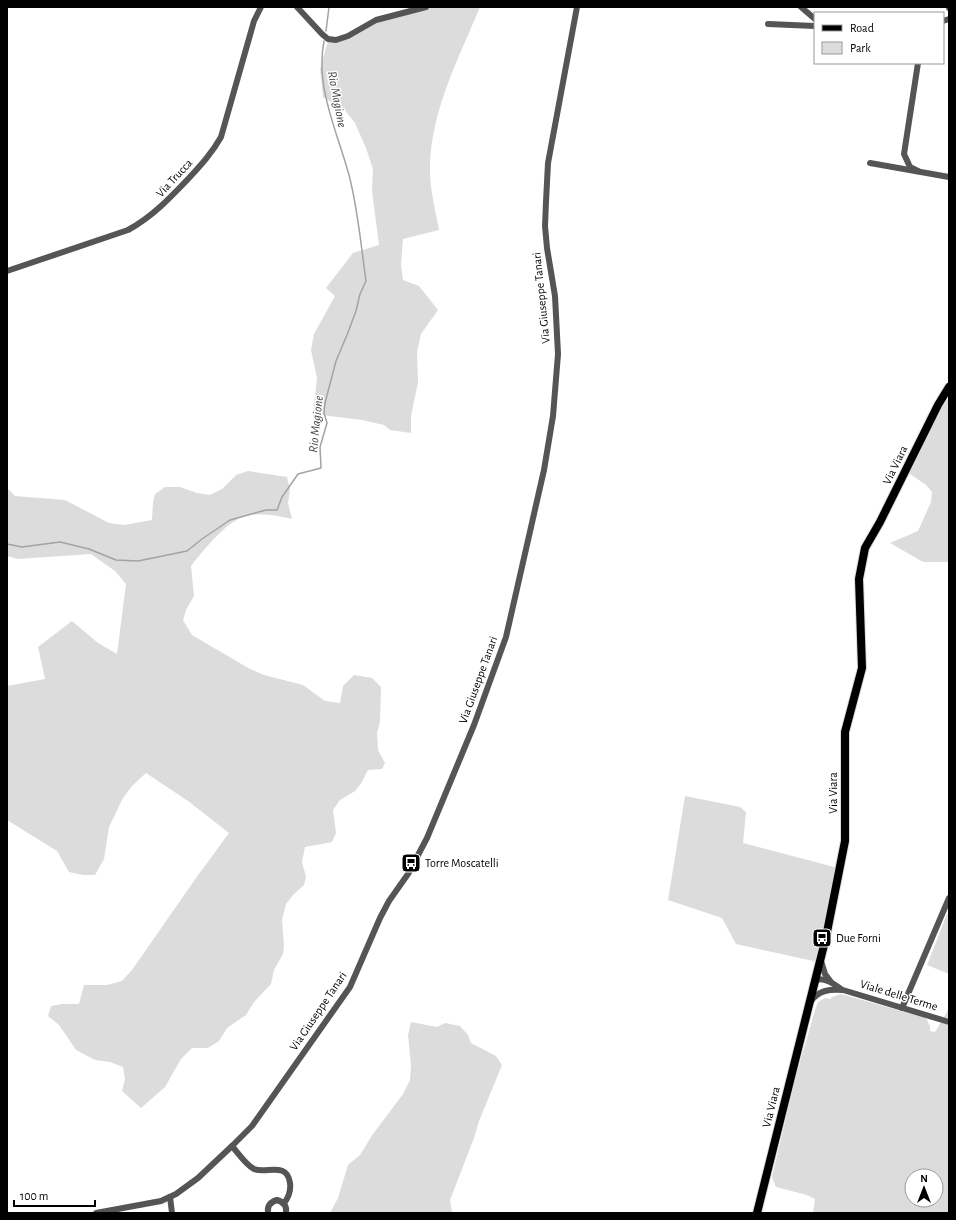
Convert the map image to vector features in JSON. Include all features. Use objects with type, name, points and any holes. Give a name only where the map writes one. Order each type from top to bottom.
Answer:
[{"type":"main road","name":"Via Viara","points":[[757,1213],[826,937],[845,841],[845,732],[862,668],[859,579],[865,548],[880,522],[938,405],[949,387]]},
{"type":"street","name":"Via Trucca","points":[[7,271],[128,230],[139,224],[166,203],[214,149],[221,137],[254,21],[261,7]]},
{"type":"street","points":[[297,7],[322,34],[328,39],[336,40],[348,36],[376,20],[426,7]]},
{"type":"street","name":"Via Giuseppe Tanari","points":[[96,1213],[161,1200],[183,1190],[252,1126],[350,987],[380,918],[389,901],[408,874],[427,838],[474,725],[506,637],[544,470],[553,416],[558,354],[554,296],[545,226],[548,163],[577,7]]},
{"type":"street","points":[[801,7],[814,18]]},
{"type":"street","points":[[768,24],[814,26]]},
{"type":"street","points":[[918,64],[904,154],[910,167],[918,171]]},
{"type":"street","points":[[870,163],[949,177]]},
{"type":"street","points":[[902,1008],[949,898]]},
{"type":"street","name":"Viale delle Terme","points":[[820,960],[825,974],[831,982]]},
{"type":"street","name":"Viale delle Terme","points":[[815,982],[822,979],[831,982],[843,990],[949,1022]]},
{"type":"street","points":[[809,1004],[816,995],[823,991],[815,982]]},
{"type":"street","name":"Viale delle Terme","points":[[823,991],[843,990]]},
{"type":"street","points":[[232,1146],[253,1168],[280,1170],[287,1175],[290,1190],[289,1196],[284,1203]]},
{"type":"street","points":[[170,1197],[172,1213]]},
{"type":"street","points":[[268,1213],[268,1206],[273,1201],[277,1200],[284,1203],[286,1206],[286,1213]]},
{"type":"green space","points":[[424,7],[480,7],[446,88],[434,130],[431,151],[430,179],[439,230],[403,239],[401,265],[403,280],[419,286],[438,310],[421,334],[417,352],[418,382],[411,416],[411,433],[390,430],[384,425],[362,420],[313,414],[317,378],[311,350],[314,334],[335,296],[326,288],[353,253],[379,245],[372,191],[373,169],[366,148],[355,123],[344,109],[323,97],[320,69],[328,41],[344,35],[377,17]]},
{"type":"green space","points":[[938,398],[949,400],[949,562],[923,562],[890,543],[918,531],[931,502],[932,492],[926,485],[903,469]]},
{"type":"green space","points":[[248,471],[287,477],[290,489],[288,503],[292,519],[280,516],[249,515],[236,520],[222,531],[191,566],[194,596],[186,610],[183,620],[192,635],[250,669],[264,675],[303,685],[325,701],[340,703],[343,686],[354,675],[372,678],[381,687],[380,721],[377,733],[378,750],[385,763],[382,769],[368,770],[362,782],[355,791],[340,800],[333,810],[336,833],[332,842],[305,847],[302,862],[306,877],[304,885],[286,904],[282,920],[284,946],[283,954],[274,970],[271,984],[254,1002],[246,1015],[227,1028],[219,1041],[208,1048],[192,1048],[181,1059],[165,1087],[141,1108],[122,1091],[125,1079],[123,1067],[110,1062],[95,1060],[76,1050],[59,1025],[48,1016],[51,1006],[79,1004],[84,985],[107,985],[122,981],[132,970],[229,833],[188,801],[146,773],[132,786],[123,798],[109,827],[104,859],[95,875],[83,875],[69,872],[57,851],[7,820],[7,686],[45,679],[38,647],[72,621],[98,643],[117,654],[126,584],[115,571],[91,554],[18,559],[7,556],[7,488],[15,496],[65,500],[109,523],[124,525],[152,520],[155,494],[165,487],[180,487],[197,493],[210,495],[222,489],[236,475]]},
{"type":"green space","points":[[685,796],[740,807],[746,812],[743,843],[842,869],[818,962],[736,944],[722,918],[668,900]]},
{"type":"green space","points":[[947,914],[949,915],[949,974],[927,965]]},
{"type":"green space","points":[[841,994],[926,1018],[930,1026],[930,1031],[935,1032],[947,1012],[949,1005],[949,1213],[813,1213],[815,1199],[807,1195],[776,1187],[772,1177],[795,1080],[815,1010],[818,1002],[825,998],[831,999],[832,997]]},
{"type":"green space","points":[[411,1022],[437,1027],[445,1023],[460,1026],[468,1035],[471,1043],[496,1056],[502,1065],[479,1121],[450,1200],[452,1213],[330,1213],[338,1198],[348,1165],[360,1155],[373,1134],[403,1094],[410,1080],[411,1065],[408,1035]]},
{"type":"waterway","name":"Rio Magione","points":[[326,31],[329,7]]},
{"type":"waterway","name":"Rio Magione","points":[[7,544],[22,547],[60,542],[89,549],[116,560],[138,561],[187,551],[230,520],[266,510],[277,510],[282,497],[298,474],[321,468],[320,447],[327,423],[324,413],[325,403],[336,361],[366,281],[352,188],[333,125],[322,75],[324,41]]},
{"type":"place","name":"Torre Moscatelli","points":[[411,863]]},
{"type":"place","name":"Due Forni","points":[[822,938]]}]
